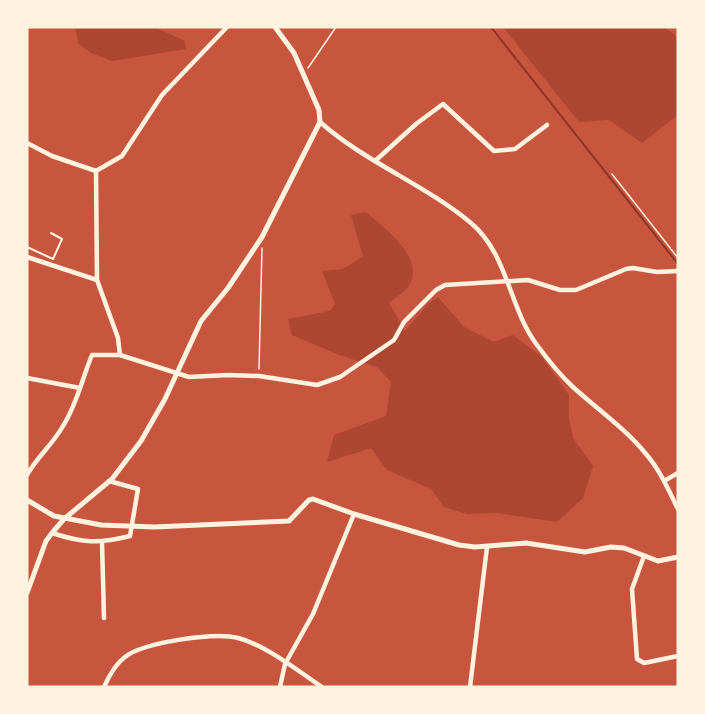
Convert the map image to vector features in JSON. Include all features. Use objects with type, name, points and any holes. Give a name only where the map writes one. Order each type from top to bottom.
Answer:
[{"type":"street","points":[[27,143],[52,156],[96,171],[122,156],[162,94],[226,27]]},
{"type":"street","points":[[27,593],[46,541],[52,533],[64,519],[109,481],[141,441],[159,411],[201,321],[228,288],[262,237],[320,122],[319,110],[304,74],[294,53],[275,27]]},
{"type":"street","points":[[375,161],[416,124],[443,104],[494,151],[515,148],[547,125]]},
{"type":"street","points":[[320,122],[473,225],[494,250],[523,324],[556,370],[629,435],[648,456],[678,509]]},
{"type":"street","points":[[96,171],[97,280],[118,338],[120,355]]},
{"type":"street","points":[[27,257],[97,280]]},
{"type":"street","points":[[27,475],[35,461],[63,427],[92,356],[120,355],[189,377],[260,376],[311,384],[325,383],[340,377],[394,340],[404,322],[440,287],[528,280],[560,291],[576,290],[626,269],[657,272],[678,271]]},
{"type":"street","points":[[27,378],[80,388]]},
{"type":"street","points":[[664,481],[678,473]]},
{"type":"street","points":[[52,533],[75,540],[102,542],[130,536],[138,489],[109,481]]},
{"type":"street","points":[[27,500],[50,514],[64,519],[133,527],[289,521],[309,500],[313,499],[459,546],[487,547],[526,543],[585,552],[611,547],[624,548],[658,561],[678,557]]},
{"type":"street","points":[[280,687],[285,664],[313,614],[354,514]]},
{"type":"street","points":[[102,542],[104,618]]},
{"type":"street","points":[[470,687],[487,547]]},
{"type":"street","points":[[644,556],[632,589],[637,659],[644,663],[678,656]]},
{"type":"street","points":[[104,687],[111,672],[124,657],[142,647],[169,641],[237,638],[267,652],[322,687]]},
{"type":"lane","points":[[27,247],[53,259],[62,239],[51,233]]},
{"type":"path","points":[[304,74],[336,27]]},
{"type":"path","points":[[612,174],[678,258]]},
{"type":"path","points":[[260,376],[262,237]]},
{"type":"shaded area","points":[[75,27],[154,27],[185,41],[186,49],[112,61],[91,53],[78,43]]},
{"type":"shaded area","points":[[503,27],[664,27],[675,35],[678,42],[678,115],[642,143],[609,120],[579,122]]},
{"type":"shaded area","points":[[366,212],[392,234],[412,263],[413,274],[410,284],[389,303],[405,331],[428,304],[438,297],[464,327],[494,342],[513,335],[542,357],[569,395],[569,418],[573,438],[593,466],[583,498],[557,522],[496,513],[467,514],[444,507],[431,489],[387,470],[371,448],[327,462],[334,435],[386,416],[391,382],[377,367],[339,355],[292,335],[288,319],[330,311],[335,304],[322,271],[343,269],[363,256],[351,215]]},
{"type":"waterway","points":[[491,27],[678,264]]}]
